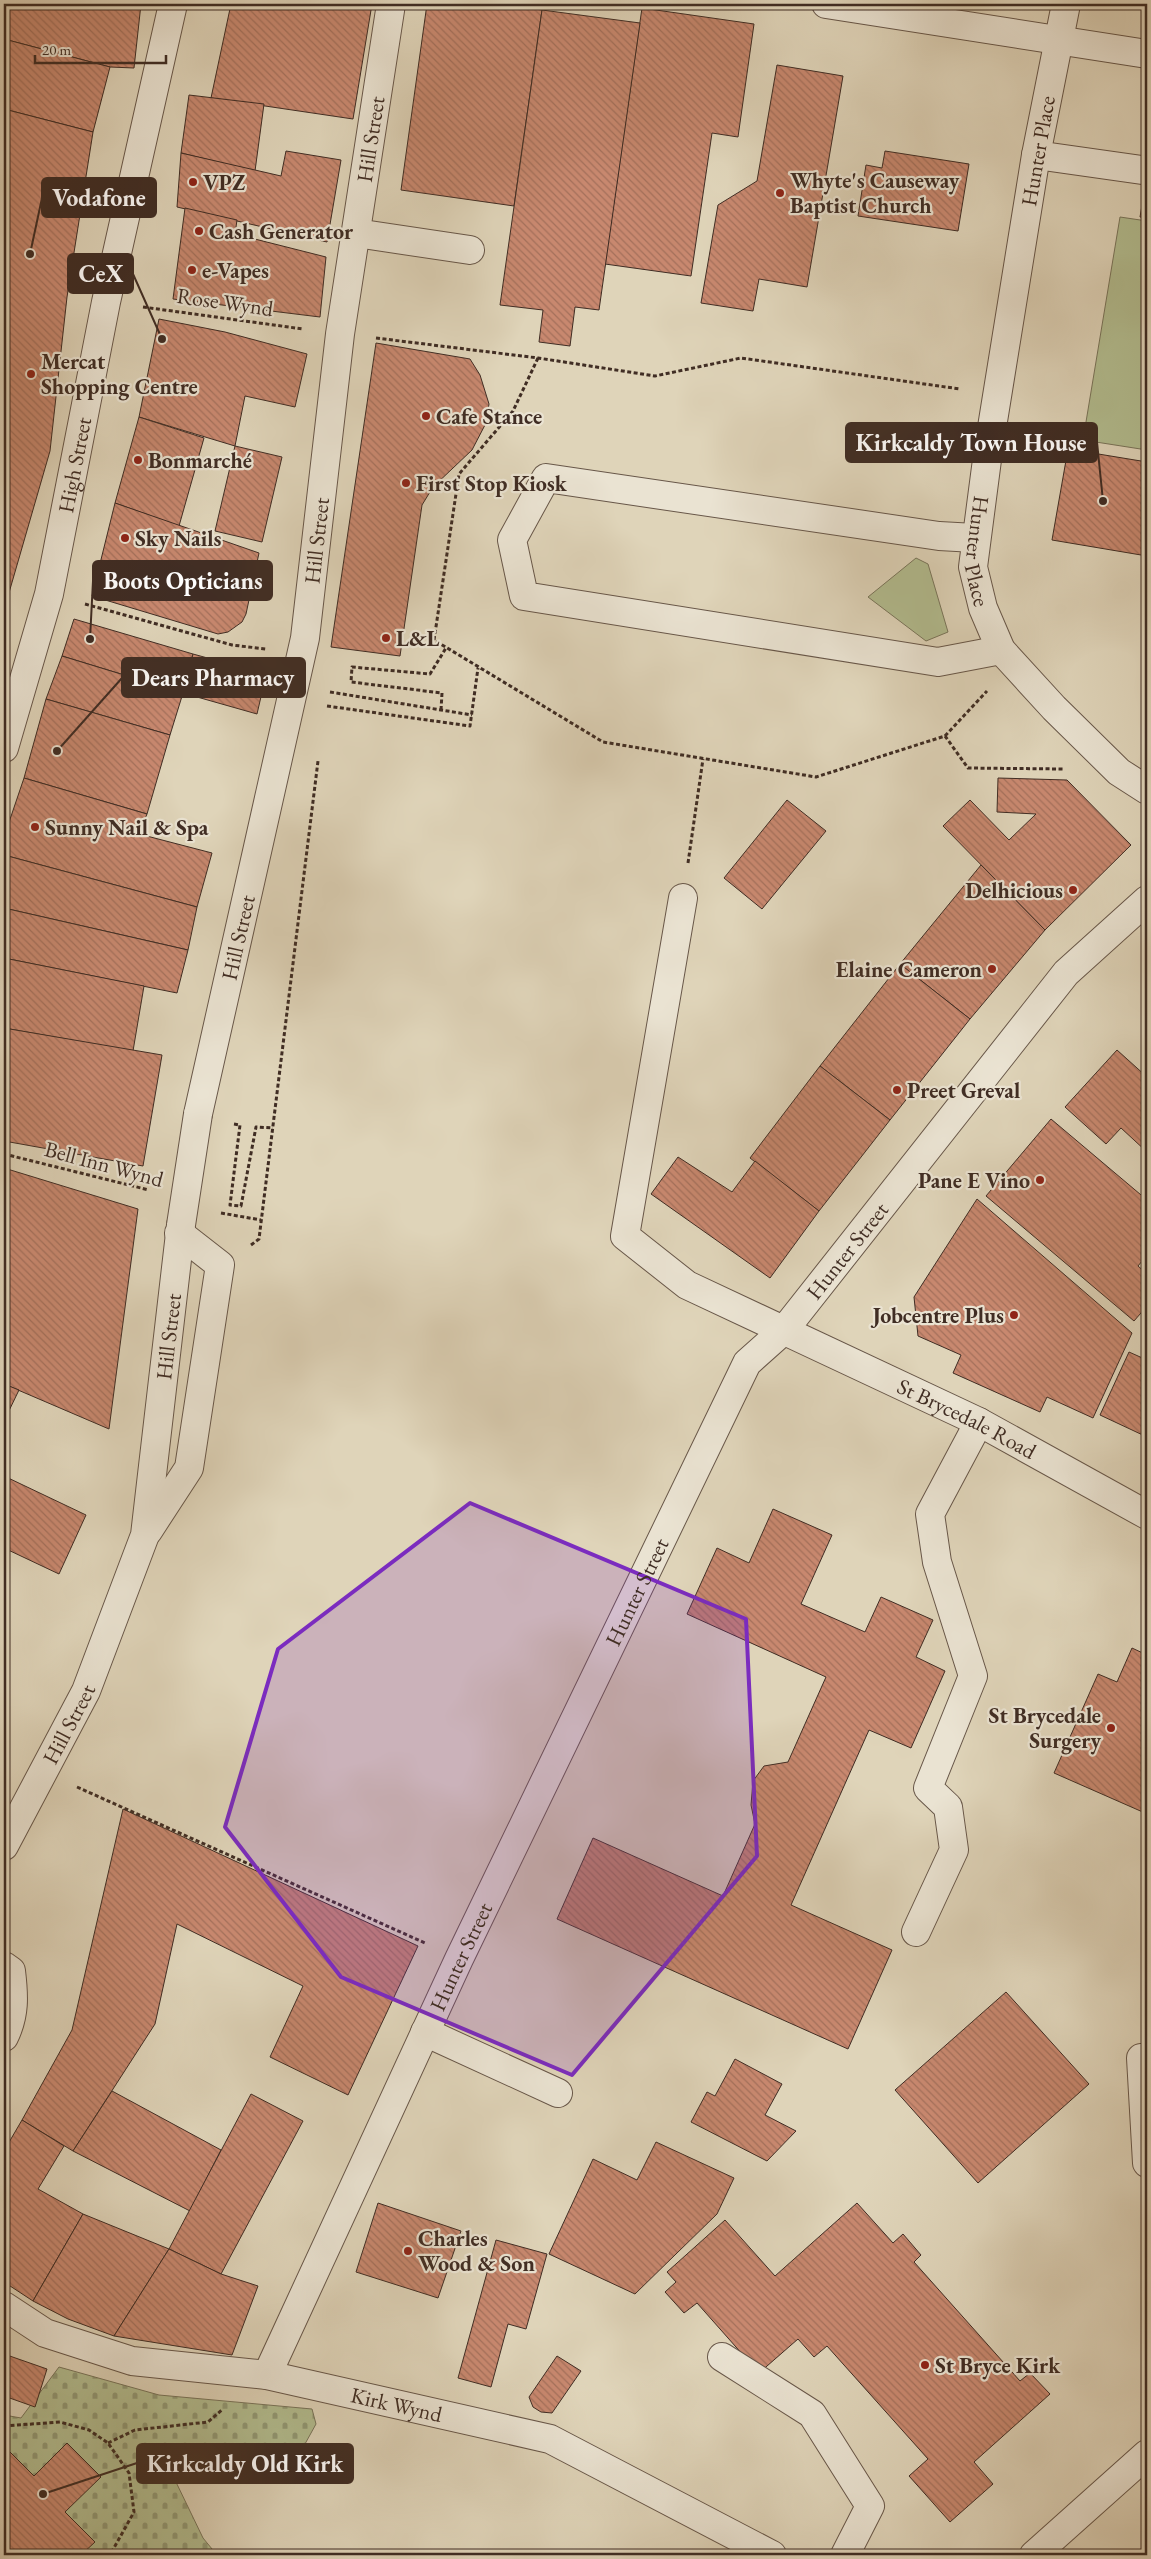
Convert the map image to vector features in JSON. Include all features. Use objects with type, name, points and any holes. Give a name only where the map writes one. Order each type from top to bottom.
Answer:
[{"type":"street","name":"High Street","points":[[4,748],[49,594],[106,302],[173,4]]},
{"type":"street","name":"Hill Street","points":[[4,1846],[86,1691],[145,1535],[180,1229],[198,1114],[305,638],[340,334],[391,4]]},
{"type":"street","points":[[826,4],[1147,54]]},
{"type":"street","name":"Hunter Place","points":[[1066,4],[1036,155],[975,538],[973,567],[983,608],[1001,650],[1054,708],[1119,772],[1147,790]]},
{"type":"street","points":[[1036,155],[1142,170]]},
{"type":"street","points":[[356,232],[470,250]]},
{"type":"street","points":[[975,538],[939,536],[546,478],[512,540],[524,596],[938,662],[1001,650]]},
{"type":"street","name":"St Brycedale Road","points":[[683,898],[625,1236],[687,1285],[785,1329],[979,1422],[1147,1515]]},
{"type":"street","name":"Hunter Street","points":[[267,2375],[459,1959],[747,1362],[785,1329],[1066,973],[1147,900]]},
{"type":"street","points":[[145,1535],[189,1468],[220,1265],[180,1229]]},
{"type":"street","points":[[916,1932],[954,1850],[948,1807],[928,1788],[973,1676],[937,1562],[930,1514],[979,1422]]},
{"type":"street","points":[[4,1966],[11,1971],[14,1997],[12,2021],[4,2037]]},
{"type":"street","points":[[425,2032],[558,2093]]},
{"type":"street","points":[[1141,2058],[1147,2163]]},
{"type":"street","name":"Kirk Wynd","points":[[4,2306],[45,2333],[132,2362],[267,2375],[550,2439],[772,2555]]},
{"type":"street","points":[[722,2357],[812,2414],[870,2506],[845,2555]]},
{"type":"street","points":[[1034,2555],[1147,2454]]},
{"type":"path","name":"Rose Wynd","points":[[106,302],[340,334],[538,358],[654,376],[741,358],[998,394]]},
{"type":"path","points":[[538,358],[513,411],[459,474],[434,640],[603,742],[816,777],[945,736],[987,691]]},
{"type":"path","points":[[49,594],[232,645],[274,650],[305,638]]},
{"type":"path","points":[[441,710],[442,692],[351,682],[352,667],[430,674],[446,648]]},
{"type":"path","points":[[324,715],[325,705],[470,726],[478,668]]},
{"type":"path","points":[[327,692],[472,715]]},
{"type":"path","points":[[945,736],[968,768],[1072,770]]},
{"type":"path","points":[[220,1265],[259,1239],[319,754]]},
{"type":"path","points":[[683,898],[702,759]]},
{"type":"path","name":"Bell Inn Wynd","points":[[4,1154],[152,1191]]},
{"type":"path","points":[[214,1212],[261,1220]]},
{"type":"path","points":[[43,1770],[459,1959]]},
{"type":"path","points":[[108,2443],[135,2430],[208,2422],[227,2406]]},
{"type":"path","points":[[4,2426],[60,2422],[89,2430],[108,2443],[129,2473],[134,2512],[110,2555]]},
{"type":"highlighted area","points":[[470,1503],[746,1619],[757,1856],[572,2075],[341,1977],[225,1827],[278,1649]]},
{"type":"green space","points":[[1120,217],[1147,221],[1147,450],[1083,440]]},
{"type":"green space","points":[[916,558],[928,564],[948,632],[926,641],[868,597]]},
{"type":"green space","points":[[59,2367],[159,2395],[312,2409],[316,2424],[300,2453],[271,2464],[160,2449],[203,2538],[217,2555],[4,2555],[4,2415],[21,2418]]},
{"type":"building","points":[[4,4],[141,4],[134,68],[110,67],[4,39]]},
{"type":"building","points":[[231,4],[372,4],[353,119],[211,98]]},
{"type":"building","points":[[427,4],[498,4],[542,10],[514,206],[401,190]]},
{"type":"building","points":[[642,8],[754,24],[738,137],[712,133],[691,276],[605,264]]},
{"type":"building","points":[[542,10],[640,23],[599,310],[575,307],[570,346],[539,342],[543,310],[500,305]]},
{"type":"building","points":[[4,39],[110,67],[93,132],[4,109]]},
{"type":"building","name":"Whyte's Causeway Baptist Church","points":[[777,65],[843,76],[807,287],[759,279],[753,311],[701,303],[718,205],[757,181]]},
{"type":"building","points":[[189,95],[264,104],[255,171],[181,153]]},
{"type":"building","name":"Mercat Shopping Centre","points":[[4,109],[93,132],[67,297],[50,451],[4,610]]},
{"type":"building","points":[[286,151],[341,160],[327,242],[177,207],[181,153],[281,176]]},
{"type":"building","points":[[885,151],[969,164],[958,231],[858,216],[866,165],[882,168]]},
{"type":"building","points":[[1147,176],[1147,218],[1140,217]]},
{"type":"building","points":[[185,208],[237,220],[235,234],[326,257],[320,317],[173,299]]},
{"type":"building","points":[[159,319],[225,332],[307,354],[295,407],[245,396],[235,446],[139,417]]},
{"type":"building","points":[[376,343],[470,359],[480,375],[489,404],[486,423],[472,450],[433,487],[422,505],[400,656],[331,647]]},
{"type":"building","points":[[139,417],[204,438],[179,526],[115,503]]},
{"type":"building","points":[[235,446],[282,457],[262,542],[215,531]]},
{"type":"building","points":[[1068,449],[1147,462],[1147,556],[1052,540]]},
{"type":"building","points":[[115,503],[259,553],[246,614],[242,622],[228,632],[218,634],[92,596]]},
{"type":"building","points":[[74,619],[193,654],[183,693],[62,656]]},
{"type":"building","points":[[193,654],[233,665],[252,677],[263,688],[257,714],[183,693]]},
{"type":"building","points":[[62,656],[183,693],[170,735],[46,699]]},
{"type":"building","points":[[46,699],[170,735],[147,814],[24,778]]},
{"type":"building","points":[[24,778],[147,814],[139,834],[212,853],[197,907],[4,855],[4,837]]},
{"type":"building","points":[[998,778],[1067,780],[1131,845],[1045,930],[943,826],[970,800],[1009,840],[1036,814],[997,812]]},
{"type":"building","points":[[787,800],[826,831],[762,909],[724,878]]},
{"type":"building","points":[[4,855],[197,907],[188,950],[4,908]]},
{"type":"building","points":[[981,865],[1045,930],[970,1019],[900,964]]},
{"type":"building","points":[[4,908],[188,950],[177,993],[4,958]]},
{"type":"building","points":[[4,958],[144,986],[133,1051],[4,1028]]},
{"type":"building","points":[[900,964],[970,1019],[890,1120],[820,1066]]},
{"type":"building","points":[[4,1028],[162,1055],[143,1166],[4,1141]]},
{"type":"building","points":[[1117,1050],[1147,1077],[1147,1152],[1121,1128],[1106,1144],[1065,1107]]},
{"type":"building","points":[[820,1066],[890,1120],[819,1211],[750,1158]]},
{"type":"building","points":[[1051,1119],[1147,1200],[1147,1255],[1138,1266],[1147,1274],[1147,1306],[1134,1321],[986,1196]]},
{"type":"building","points":[[678,1157],[732,1192],[755,1161],[819,1211],[770,1278],[651,1194]]},
{"type":"building","points":[[4,1168],[138,1209],[109,1429],[4,1384]]},
{"type":"building","name":"Jobcentre Plus","points":[[977,1199],[1132,1333],[1093,1418],[1047,1397],[1040,1412],[953,1373],[961,1355],[918,1336],[914,1297]]},
{"type":"building","points":[[1129,1352],[1147,1360],[1147,1437],[1100,1415]]},
{"type":"building","points":[[4,1384],[19,1390],[4,1421]]},
{"type":"building","points":[[4,1476],[86,1515],[59,1574],[4,1548]]},
{"type":"building","points":[[773,1509],[832,1535],[801,1604],[865,1632],[881,1597],[933,1620],[916,1657],[945,1671],[911,1748],[869,1730],[791,1905],[892,1950],[848,2049],[557,1919],[593,1838],[723,1896],[755,1824],[751,1805],[753,1781],[764,1766],[788,1762],[826,1677],[687,1614],[717,1548],[749,1563]]},
{"type":"building","name":"St Brycedale Surgery","points":[[1132,1648],[1147,1655],[1145,1813],[1054,1773],[1098,1674],[1117,1682]]},
{"type":"building","points":[[123,1809],[418,1946],[348,2095],[270,2057],[303,1986],[177,1924],[155,2024],[73,2151],[22,2120],[72,2030]]},
{"type":"building","points":[[1006,1992],[1089,2084],[978,2183],[895,2090]]},
{"type":"building","points":[[735,2059],[782,2084],[765,2115],[796,2131],[767,2161],[691,2122],[707,2092],[715,2096]]},
{"type":"building","points":[[112,2091],[221,2150],[190,2211],[73,2151]]},
{"type":"building","points":[[251,2094],[303,2121],[221,2274],[169,2249]]},
{"type":"building","points":[[22,2120],[64,2146],[38,2189],[83,2214],[33,2301],[4,2282],[4,2141],[8,2144]]},
{"type":"building","points":[[656,2142],[734,2178],[717,2214],[635,2294],[549,2254],[593,2159],[637,2180]]},
{"type":"building","name":"Charles Wood & Son","points":[[378,2203],[461,2231],[438,2298],[356,2272]]},
{"type":"building","name":"St Bryce Kirk","points":[[857,2203],[893,2243],[903,2234],[921,2255],[914,2262],[1020,2381],[1030,2373],[1050,2394],[974,2462],[993,2484],[950,2522],[909,2476],[928,2459],[827,2346],[814,2357],[798,2339],[759,2373],[697,2303],[684,2313],[665,2292],[676,2282],[667,2272],[725,2220],[775,2276]]},
{"type":"building","points":[[83,2214],[169,2249],[114,2336],[68,2319],[33,2301]]},
{"type":"building","points":[[496,2240],[547,2254],[526,2329],[508,2324],[491,2387],[458,2378]]},
{"type":"building","points":[[169,2249],[221,2274],[258,2286],[232,2355],[114,2336]]},
{"type":"building","points":[[4,2354],[47,2369],[35,2407],[4,2396]]},
{"type":"building","points":[[557,2356],[581,2371],[552,2413],[541,2412],[533,2407],[529,2397]]},
{"type":"building","points":[[67,2443],[101,2477],[65,2512],[95,2542],[81,2555],[4,2555],[5,2447],[34,2476]]},
{"type":"place","name":"VPZ","points":[[193,182]]},
{"type":"place","name":"Whyte's Causeway Baptist Church","points":[[780,193]]},
{"type":"place","name":"Cash Generator","points":[[199,231]]},
{"type":"place","name":"Vodafone","points":[[30,254]]},
{"type":"place","name":"e-Vapes","points":[[192,270]]},
{"type":"place","name":"CeX","points":[[162,339]]},
{"type":"place","name":"Mercat Shopping Centre","points":[[31,374]]},
{"type":"place","name":"Cafe Stance","points":[[426,416]]},
{"type":"place","name":"Bonmarché","points":[[138,460]]},
{"type":"place","name":"First Stop Kiosk","points":[[406,483]]},
{"type":"place","name":"Kirkcaldy Town House","points":[[1103,501]]},
{"type":"place","name":"Sky Nails","points":[[125,538]]},
{"type":"place","name":"L&L","points":[[386,638]]},
{"type":"place","name":"Boots Opticians","points":[[90,639]]},
{"type":"place","name":"Dears Pharmacy","points":[[57,751]]},
{"type":"place","name":"Sunny Nail & Spa","points":[[35,827]]},
{"type":"place","name":"Delhicious","points":[[1073,890]]},
{"type":"place","name":"Elaine Cameron","points":[[992,969]]},
{"type":"place","name":"Preet Greval","points":[[897,1090]]},
{"type":"place","name":"Pane E Vino","points":[[1040,1180]]},
{"type":"place","name":"Jobcentre Plus","points":[[1014,1315]]},
{"type":"place","name":"St Brycedale Surgery","points":[[1111,1728]]},
{"type":"place","name":"Charles Wood & Son","points":[[408,2251]]},
{"type":"place","name":"St Bryce Kirk","points":[[925,2365]]},
{"type":"place","name":"Kirkcaldy Old Kirk","points":[[43,2494]]}]
